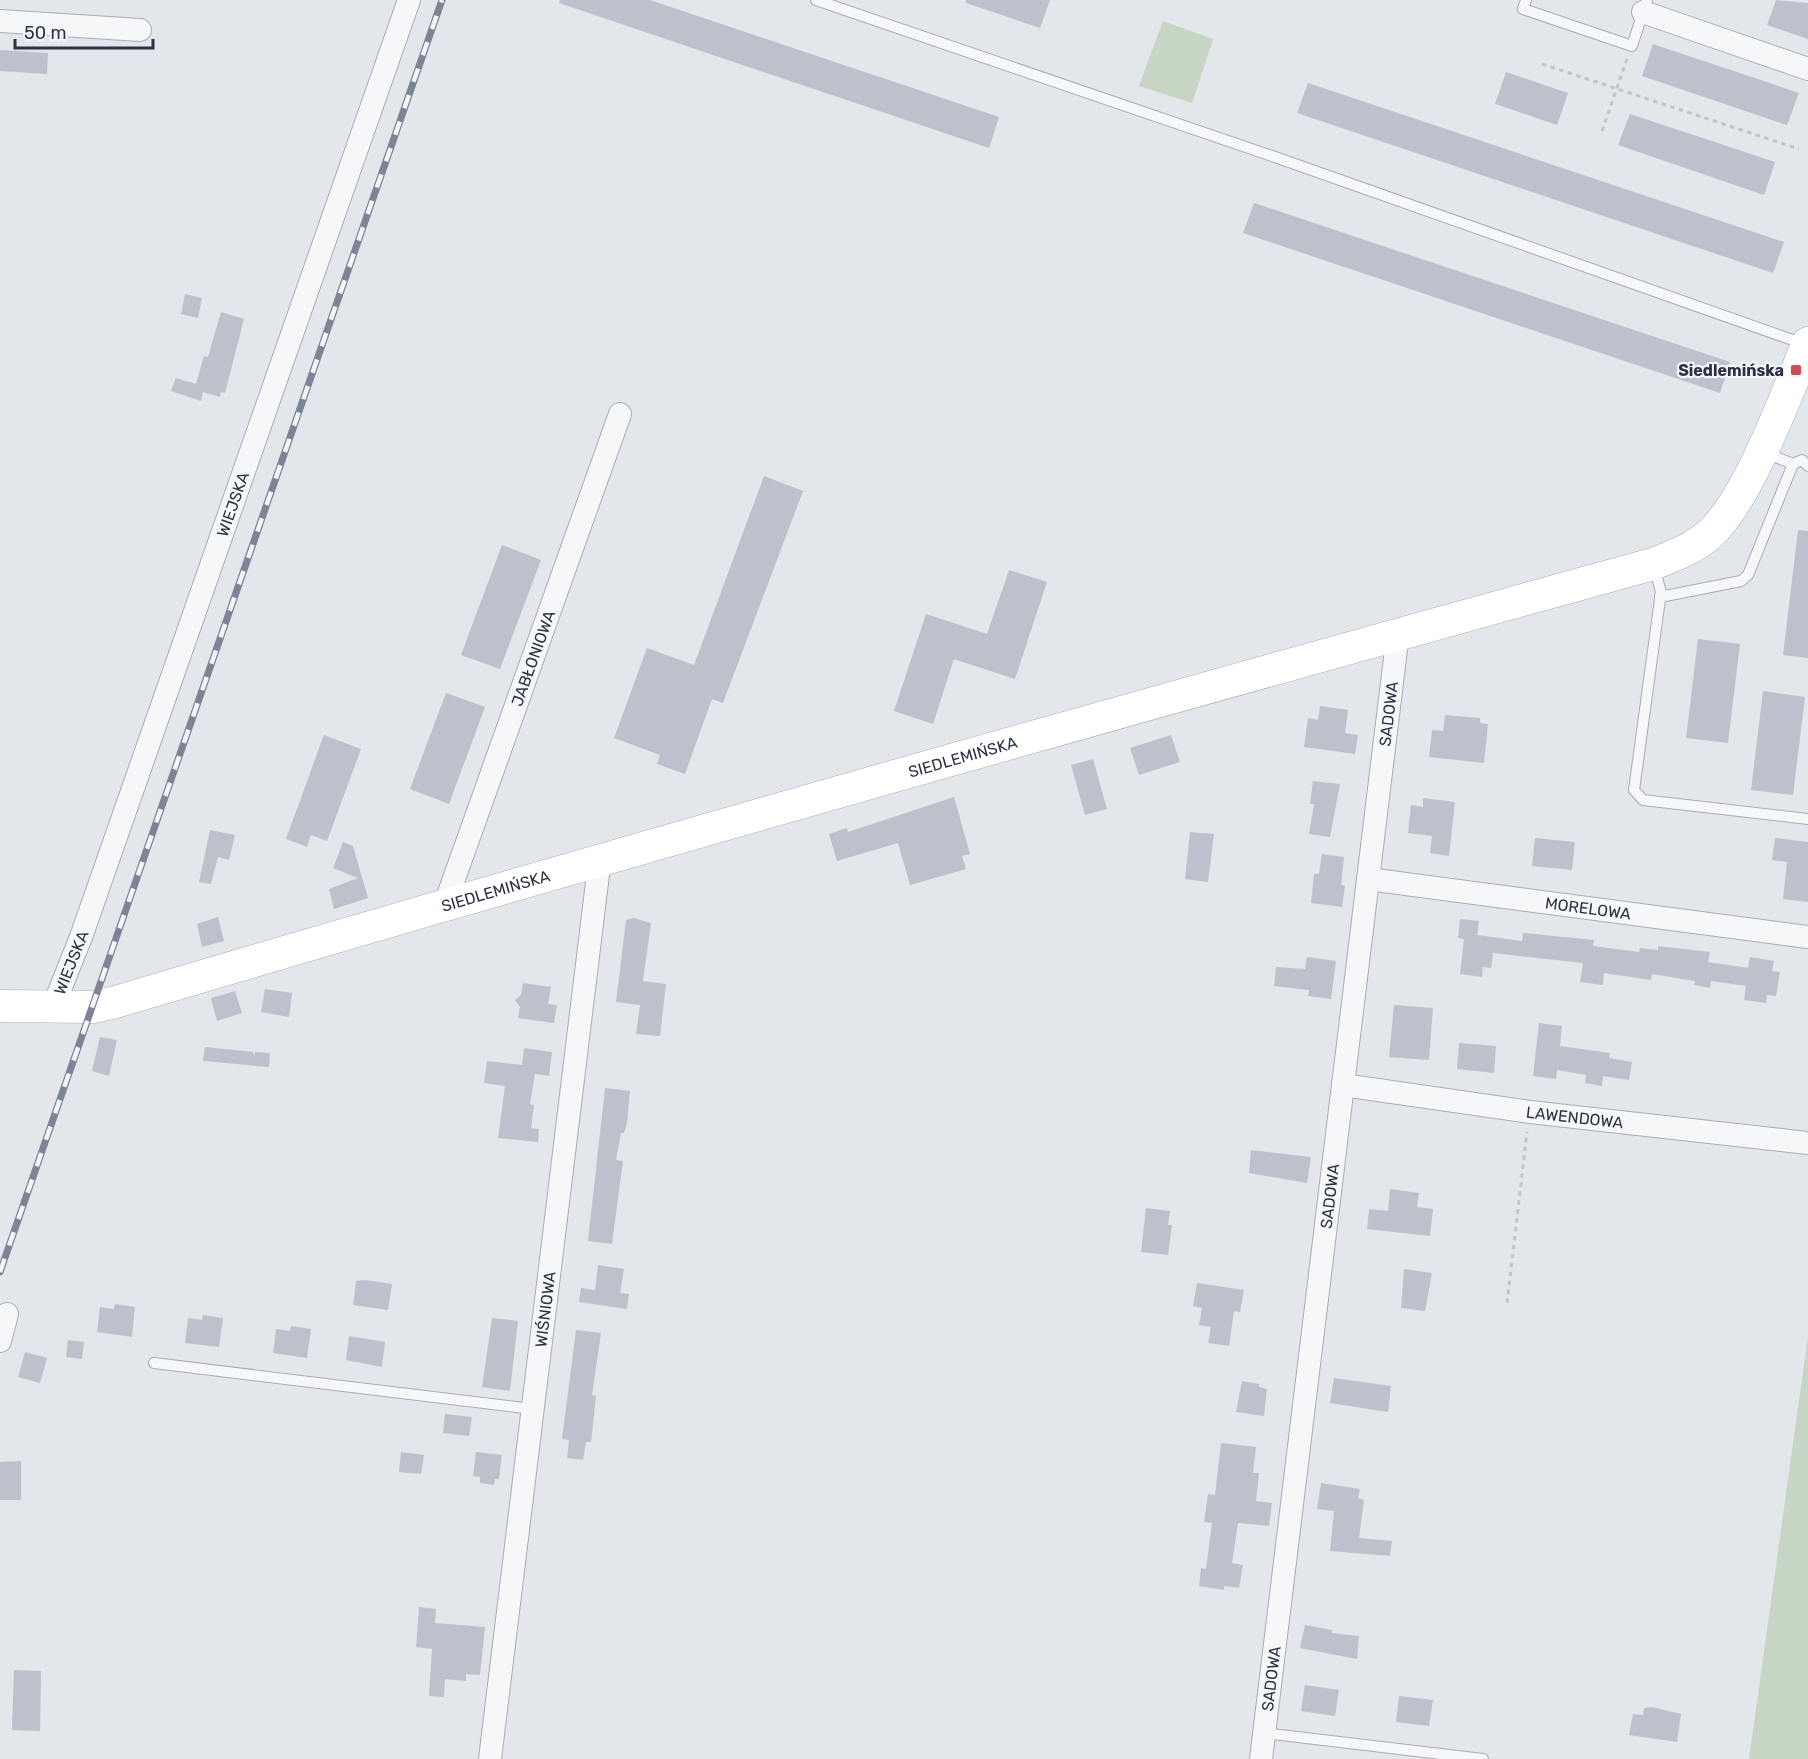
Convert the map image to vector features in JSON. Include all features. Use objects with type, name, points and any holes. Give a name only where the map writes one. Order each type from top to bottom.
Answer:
[{"type":"street","name":"WIEJSKA","points":[[53,1007],[81,937],[409,0]]},
{"type":"street","points":[[1645,6],[1808,69]]},
{"type":"street","points":[[0,21],[140,30]]},
{"type":"street","name":"SIEDLEMIŃSKA","points":[[0,1006],[93,1007],[112,1003],[600,858],[1398,633],[1653,564],[1686,552],[1710,534],[1728,514],[1760,451],[1808,344]]},
{"type":"street","name":"JABŁONIOWA","points":[[445,904],[620,414]]},
{"type":"street","name":"SADOWA","points":[[1261,1759],[1398,633]]},
{"type":"street","name":"WIŚNIOWA","points":[[490,1759],[600,858]]},
{"type":"street","name":"MORELOWA","points":[[1368,879],[1808,937]]},
{"type":"street","name":"LAWENDOWA","points":[[1343,1085],[1530,1112],[1808,1143]]},
{"type":"street","points":[[0,1341],[7,1314]]},
{"type":"lane","points":[[816,0],[1275,157],[1808,344]]},
{"type":"lane","points":[[1526,0],[1523,9],[1632,46],[1645,6]]},
{"type":"lane","points":[[1760,451],[1793,464]]},
{"type":"lane","points":[[1660,597],[1741,581],[1748,575],[1793,464],[1802,460],[1808,466]]},
{"type":"lane","points":[[1653,564],[1660,597],[1634,790],[1643,800],[1808,819]]},
{"type":"lane","points":[[154,1363],[531,1409]]},
{"type":"lane","points":[[1264,1733],[1483,1759]]},
{"type":"path","points":[[1602,131],[1632,46]]},
{"type":"path","points":[[1542,64],[1799,149]]},
{"type":"path","points":[[1507,1304],[1530,1112]]},
{"type":"green space","points":[[1163,21],[1213,39],[1192,103],[1139,86]]},
{"type":"green space","points":[[1808,1336],[1808,1759],[1749,1759]]},
{"type":"building","points":[[560,0],[650,0],[999,117],[989,148],[559,3]]},
{"type":"building","points":[[966,0],[1050,0],[1040,28],[966,3]]},
{"type":"building","points":[[1776,0],[1808,3],[1808,39],[1767,25]]},
{"type":"building","points":[[1653,44],[1799,93],[1787,125],[1642,76]]},
{"type":"building","points":[[0,50],[48,53],[47,74],[0,71]]},
{"type":"building","points":[[1506,72],[1568,93],[1557,125],[1495,104]]},
{"type":"building","points":[[1308,83],[1784,242],[1773,273],[1297,113]]},
{"type":"building","points":[[1630,114],[1775,162],[1764,195],[1618,145]]},
{"type":"building","points":[[1254,203],[1730,362],[1720,393],[1243,233]]},
{"type":"building","points":[[185,294],[202,298],[198,318],[181,314]]},
{"type":"building","points":[[221,312],[244,319],[225,393],[221,392],[220,397],[203,392],[201,401],[171,391],[176,378],[196,384],[204,356],[208,357]]},
{"type":"building","points":[[764,476],[803,491],[723,703],[712,699],[685,774],[657,764],[660,755],[614,738],[647,648],[694,665]]},
{"type":"building","points":[[1798,530],[1808,531],[1808,658],[1783,655]]},
{"type":"building","points":[[502,545],[541,560],[500,669],[461,655]]},
{"type":"building","points":[[1009,570],[1047,582],[1015,679],[954,659],[933,724],[894,711],[926,614],[987,634]]},
{"type":"building","points":[[1698,639],[1740,644],[1728,743],[1686,738]]},
{"type":"building","points":[[1763,691],[1805,697],[1793,795],[1751,790]]},
{"type":"building","points":[[446,693],[485,707],[449,804],[410,789]]},
{"type":"building","points":[[1320,706],[1348,710],[1345,733],[1358,735],[1355,754],[1304,747],[1308,718],[1318,720]]},
{"type":"building","points":[[1445,715],[1480,718],[1480,723],[1488,724],[1484,763],[1429,757],[1432,730],[1443,731]]},
{"type":"building","points":[[324,735],[361,749],[327,841],[311,835],[307,847],[286,839]]},
{"type":"building","points":[[1171,735],[1180,762],[1139,775],[1130,748]]},
{"type":"building","points":[[1093,759],[1107,809],[1085,815],[1071,765]]},
{"type":"building","points":[[1313,781],[1340,784],[1330,837],[1309,834],[1314,804],[1310,804]]},
{"type":"building","points":[[954,797],[970,854],[962,856],[966,869],[910,885],[898,843],[837,861],[829,834],[847,828],[848,832]]},
{"type":"building","points":[[1423,798],[1455,802],[1449,856],[1430,853],[1432,836],[1408,833],[1411,805],[1423,807]]},
{"type":"building","points":[[210,830],[235,835],[229,860],[218,857],[211,884],[199,882]]},
{"type":"building","points":[[1190,832],[1214,834],[1208,882],[1185,879]]},
{"type":"building","points":[[1535,838],[1575,842],[1572,870],[1532,866]]},
{"type":"building","points":[[1775,838],[1808,842],[1808,902],[1783,899],[1787,862],[1772,860]]},
{"type":"building","points":[[343,842],[353,846],[368,898],[334,909],[329,889],[358,878],[333,868]]},
{"type":"building","points":[[1322,854],[1344,857],[1341,885],[1345,886],[1342,907],[1311,903],[1314,874],[1319,874]]},
{"type":"building","points":[[218,917],[224,941],[202,947],[197,924]]},
{"type":"building","points":[[634,918],[651,923],[643,981],[666,984],[660,1036],[636,1034],[640,1005],[616,1002],[626,920]]},
{"type":"building","points":[[1460,919],[1479,921],[1477,935],[1522,941],[1523,933],[1594,940],[1593,946],[1639,952],[1640,948],[1658,950],[1658,946],[1710,952],[1708,962],[1748,968],[1750,957],[1774,961],[1772,971],[1780,972],[1776,996],[1767,995],[1766,1003],[1744,1000],[1746,986],[1711,981],[1710,988],[1694,985],[1695,981],[1652,974],[1651,980],[1604,973],[1603,985],[1580,982],[1583,963],[1493,953],[1491,968],[1483,967],[1482,977],[1460,974],[1464,939],[1458,938]]},
{"type":"building","points":[[1307,957],[1336,961],[1331,999],[1308,996],[1309,990],[1274,986],[1276,967],[1305,969]]},
{"type":"building","points":[[523,983],[551,987],[548,1004],[557,1005],[554,1023],[518,1018],[520,1007],[515,1000],[521,995]]},
{"type":"building","points":[[265,989],[292,993],[289,1017],[261,1012]]},
{"type":"building","points":[[235,991],[242,1013],[217,1021],[211,998]]},
{"type":"building","points":[[1394,1005],[1433,1008],[1429,1060],[1389,1057]]},
{"type":"building","points":[[1539,1023],[1562,1026],[1560,1046],[1610,1053],[1609,1058],[1632,1062],[1629,1080],[1603,1076],[1602,1086],[1585,1083],[1586,1075],[1557,1070],[1556,1079],[1533,1076]]},
{"type":"building","points":[[100,1037],[117,1040],[109,1076],[92,1071]]},
{"type":"building","points":[[1459,1043],[1496,1046],[1494,1073],[1457,1069]]},
{"type":"building","points":[[205,1047],[253,1052],[254,1057],[255,1052],[270,1053],[269,1067],[203,1061]]},
{"type":"building","points":[[524,1048],[552,1052],[549,1076],[535,1074],[530,1104],[534,1105],[531,1128],[539,1129],[538,1142],[498,1138],[505,1086],[484,1083],[487,1061],[522,1065]]},
{"type":"building","points":[[605,1088],[630,1091],[627,1123],[624,1133],[621,1133],[616,1160],[623,1161],[612,1244],[588,1241]]},
{"type":"building","points":[[1251,1150],[1311,1157],[1307,1183],[1249,1173]]},
{"type":"building","points":[[1390,1189],[1419,1193],[1417,1207],[1433,1209],[1430,1236],[1367,1229],[1369,1209],[1388,1211]]},
{"type":"building","points":[[1146,1208],[1170,1211],[1168,1225],[1172,1225],[1168,1255],[1141,1252]]},
{"type":"building","points":[[598,1265],[624,1269],[620,1293],[629,1294],[627,1309],[579,1302],[581,1288],[595,1290]]},
{"type":"building","points":[[1404,1269],[1432,1273],[1425,1311],[1401,1308]]},
{"type":"building","points":[[366,1280],[392,1284],[388,1310],[353,1305],[356,1281]]},
{"type":"building","points":[[1197,1283],[1244,1290],[1240,1312],[1234,1311],[1229,1346],[1208,1343],[1211,1327],[1199,1325],[1202,1308],[1193,1306]]},
{"type":"building","points":[[115,1304],[135,1307],[132,1337],[97,1332],[100,1307],[114,1309]]},
{"type":"building","points":[[203,1315],[223,1318],[219,1347],[185,1343],[188,1318],[202,1320]]},
{"type":"building","points":[[492,1318],[518,1321],[510,1391],[482,1387]]},
{"type":"building","points":[[291,1326],[311,1329],[307,1358],[273,1353],[276,1329],[290,1331]]},
{"type":"building","points":[[576,1330],[601,1333],[592,1395],[596,1396],[591,1442],[586,1442],[583,1460],[567,1458],[569,1440],[562,1439]]},
{"type":"building","points":[[349,1336],[385,1342],[382,1367],[346,1360]]},
{"type":"building","points":[[68,1340],[84,1342],[82,1359],[66,1357]]},
{"type":"building","points":[[25,1352],[47,1358],[40,1383],[18,1377]]},
{"type":"building","points":[[1334,1378],[1391,1386],[1388,1412],[1330,1403]]},
{"type":"building","points":[[1242,1381],[1259,1384],[1259,1387],[1267,1389],[1264,1416],[1236,1412]]},
{"type":"building","points":[[445,1414],[472,1417],[469,1436],[443,1433]]},
{"type":"building","points":[[1221,1443],[1256,1447],[1253,1473],[1259,1473],[1256,1501],[1272,1503],[1269,1526],[1238,1523],[1232,1563],[1243,1565],[1239,1588],[1224,1586],[1224,1590],[1199,1586],[1201,1568],[1206,1569],[1212,1523],[1204,1522],[1208,1494],[1215,1495]]},
{"type":"building","points":[[401,1452],[424,1455],[421,1474],[399,1472]]},
{"type":"building","points":[[476,1452],[502,1455],[499,1479],[495,1479],[494,1485],[480,1483],[480,1477],[473,1476]]},
{"type":"building","points":[[21,1461],[21,1500],[0,1500],[0,1462]]},
{"type":"building","points":[[1321,1483],[1360,1489],[1358,1498],[1364,1500],[1359,1538],[1392,1541],[1390,1556],[1330,1551],[1334,1511],[1317,1509]]},
{"type":"building","points":[[419,1607],[436,1609],[435,1623],[485,1627],[480,1675],[466,1674],[466,1681],[445,1679],[444,1697],[429,1696],[432,1649],[416,1647]]},
{"type":"building","points":[[1305,1625],[1332,1630],[1332,1633],[1359,1636],[1357,1659],[1300,1648]]},
{"type":"building","points":[[14,1670],[41,1671],[40,1731],[12,1730]]},
{"type":"building","points":[[1305,1685],[1339,1690],[1335,1716],[1301,1711]]},
{"type":"building","points":[[1399,1696],[1433,1700],[1429,1726],[1396,1722]]},
{"type":"building","points":[[1652,1707],[1681,1714],[1677,1742],[1629,1735],[1633,1714],[1643,1715],[1644,1708]]},
{"type":"railway","points":[[0,1272],[442,0]]},
{"type":"place","name":"Siedlemińska","points":[[1796,370]]}]
